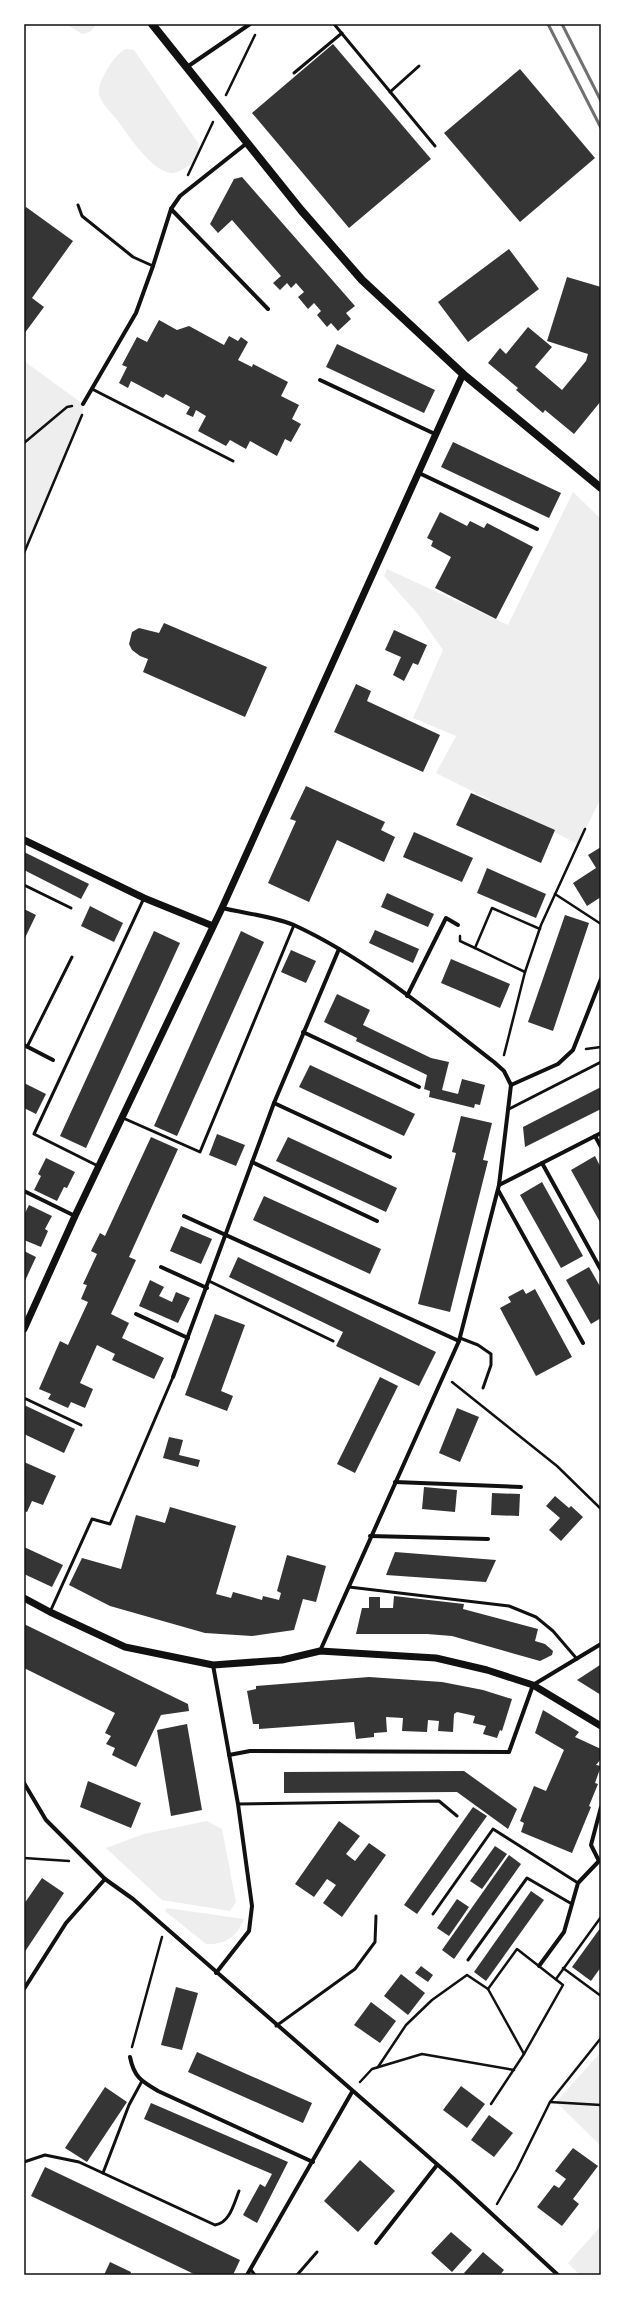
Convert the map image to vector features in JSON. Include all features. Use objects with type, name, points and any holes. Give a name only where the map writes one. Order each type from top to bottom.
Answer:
[{"type":"main road","points":[[152,24],[301,210],[362,280],[463,374],[601,488]]},
{"type":"street","points":[[187,67],[250,24]]},
{"type":"street","points":[[84,404],[136,313],[154,266],[171,209],[180,196],[247,143]]},
{"type":"street","points":[[171,209],[268,309]]},
{"type":"street","points":[[24,1329],[121,1117],[222,908],[463,374]]},
{"type":"street","points":[[320,380],[435,434]]},
{"type":"street","points":[[419,473],[537,529]]},
{"type":"street","points":[[24,840],[144,898],[213,926]]},
{"type":"street","points":[[222,908],[294,925],[339,949],[407,996],[501,1069],[510,1085],[509,1109],[498,1190],[459,1339],[320,1651]]},
{"type":"street","points":[[407,996],[446,918],[458,924]]},
{"type":"street","points":[[173,1377],[274,1103],[302,1032],[339,949]]},
{"type":"street","points":[[510,1085],[558,1064],[573,1050],[601,979]]},
{"type":"street","points":[[302,1032],[419,1087]]},
{"type":"street","points":[[26,1046],[53,1060]]},
{"type":"street","points":[[274,1103],[390,1157]]},
{"type":"street","points":[[499,1185],[601,1133]]},
{"type":"street","points":[[595,1136],[601,1147]]},
{"type":"street","points":[[252,1162],[377,1220]]},
{"type":"street","points":[[542,1163],[601,1270]]},
{"type":"street","points":[[498,1190],[584,1343]]},
{"type":"street","points":[[24,1191],[75,1216]]},
{"type":"street","points":[[184,1216],[459,1339]]},
{"type":"street","points":[[161,1267],[207,1288]]},
{"type":"street","points":[[136,1314],[188,1338]]},
{"type":"street","points":[[395,1482],[521,1487]]},
{"type":"street","points":[[370,1536],[488,1538]]},
{"type":"street","points":[[24,1598],[50,1612],[125,1647],[212,1665],[282,1660],[320,1651],[436,1658],[487,1670],[533,1685],[601,1726]]},
{"type":"street","points":[[229,1755],[250,1751],[509,1752],[533,1685],[601,1644]]},
{"type":"street","points":[[212,1665],[238,1804],[252,1906],[249,1931],[216,1973]]},
{"type":"street","points":[[24,1783],[46,1820],[105,1879],[133,1899],[276,2026],[437,2165],[558,2275]]},
{"type":"street","points":[[539,1966],[564,1932],[578,1883],[600,1862],[591,1845],[601,1807]]},
{"type":"street","points":[[24,1989],[66,1923],[105,1879]]},
{"type":"street","points":[[130,2057],[133,2070],[142,2081],[158,2091],[313,2162]]},
{"type":"street","points":[[247,2275],[352,2092]]},
{"type":"street","points":[[376,2243],[437,2165]]},
{"type":"lane","points":[[334,24],[435,146]]},
{"type":"lane","points":[[294,73],[342,33]]},
{"type":"lane","points":[[390,92],[419,66]]},
{"type":"lane","points":[[78,206],[82,216],[133,256],[154,266]]},
{"type":"lane","points":[[92,389],[232,461]]},
{"type":"lane","points":[[24,885],[71,908]]},
{"type":"lane","points":[[98,1166],[34,1134],[144,898]]},
{"type":"lane","points":[[121,1117],[200,1152],[294,925]]},
{"type":"lane","points":[[26,1046],[72,957]]},
{"type":"lane","points":[[509,1109],[601,1062]]},
{"type":"lane","points":[[209,1281],[333,1341]]},
{"type":"lane","points":[[459,1339],[478,1345],[491,1354],[491,1365],[483,1388]]},
{"type":"lane","points":[[50,1612],[92,1520],[110,1524],[173,1377]]},
{"type":"lane","points":[[24,1398],[81,1425]]},
{"type":"lane","points":[[349,1587],[509,1606],[536,1617],[553,1631],[577,1659]]},
{"type":"lane","points":[[238,1804],[438,1801],[457,1816]]},
{"type":"lane","points":[[433,1914],[493,1829],[578,1883]]},
{"type":"lane","points":[[468,1960],[527,1878],[572,1904]]},
{"type":"lane","points":[[276,2026],[354,1969],[375,1942],[376,1916]]},
{"type":"lane","points":[[103,2173],[129,2105],[142,2081]]},
{"type":"lane","points":[[24,2162],[45,2155],[79,2162],[215,2225],[222,2224],[227,2219],[239,2191]]},
{"type":"lane","points":[[297,2275],[317,2252]]},
{"type":"lane","points":[[251,2270],[256,2275]]},
{"type":"path","points":[[187,176],[258,31]]},
{"type":"path","points":[[24,443],[67,407],[84,404],[83,412],[24,553]]},
{"type":"path","points":[[501,1069],[512,1017],[525,972],[540,929],[585,829]]},
{"type":"path","points":[[555,894],[601,924]]},
{"type":"path","points":[[475,948],[492,908],[540,929]]},
{"type":"path","points":[[458,924],[460,941],[525,972]]},
{"type":"path","points":[[443,1375],[556,1466],[601,1510]]},
{"type":"path","points":[[24,1858],[67,1860],[74,1863]]},
{"type":"path","points":[[556,1979],[601,1917]]},
{"type":"path","points":[[130,2057],[164,1927]]},
{"type":"path","points":[[488,1989],[516,1949],[563,1985],[524,2054],[491,2104]]},
{"type":"path","points":[[564,1968],[601,1996]]},
{"type":"path","points":[[378,2067],[406,2025],[432,2000],[467,1976],[488,1989],[524,2054]]},
{"type":"path","points":[[491,2213],[518,2169],[550,2102],[601,2038]]},
{"type":"path","points":[[352,2092],[372,2069],[422,2054],[514,2070]]},
{"type":"path","points":[[550,2102],[601,2105]]},
{"type":"shaded area","points":[[66,24],[97,24],[90,32],[82,34]]},
{"type":"shaded area","points":[[126,49],[134,50],[198,143],[199,153],[196,161],[178,172],[172,173],[165,171],[157,167],[149,160],[134,144],[100,98],[99,89],[108,68],[117,56]]},
{"type":"shaded area","points":[[24,361],[83,404],[83,412],[24,553]]},
{"type":"shaded area","points":[[573,492],[601,519],[601,798],[578,844],[436,773],[456,736],[413,718],[443,650],[417,613],[384,576],[387,569],[508,625]]},
{"type":"shaded area","points":[[207,1821],[222,1829],[236,1902],[230,1911],[162,1900],[106,1848],[144,1834]]},
{"type":"shaded area","points":[[167,1908],[244,1919],[238,1931],[230,1939],[219,1943],[206,1944],[165,1911]]},
{"type":"shaded area","points":[[601,2052],[601,2146],[556,2102]]},
{"type":"shaded area","points":[[601,2226],[601,2275],[580,2275],[568,2263]]},
{"type":"building","points":[[333,44],[431,159],[349,228],[252,113]]},
{"type":"building","points":[[520,69],[595,158],[520,222],[444,133]]},
{"type":"building","points":[[242,177],[355,306],[346,313],[351,319],[338,331],[331,323],[327,327],[317,315],[321,311],[314,303],[308,309],[298,297],[304,292],[296,283],[291,288],[287,283],[280,290],[273,283],[281,276],[232,220],[218,233],[210,224],[234,179]]},
{"type":"building","points":[[26,207],[73,241],[32,298],[44,307],[24,334],[24,211]]},
{"type":"building","points":[[509,249],[539,289],[468,342],[438,302]]},
{"type":"building","points":[[567,277],[601,287],[601,401],[574,434],[545,410],[543,413],[516,390],[518,388],[488,363],[500,348],[506,354],[528,327],[552,347],[535,367],[562,390],[586,361],[588,354],[547,341]]},
{"type":"building","points":[[159,320],[177,330],[189,326],[224,345],[229,336],[238,341],[241,337],[248,342],[238,360],[252,367],[253,364],[288,382],[281,396],[299,405],[292,419],[301,424],[291,442],[285,439],[277,456],[250,441],[246,449],[230,440],[226,446],[198,431],[206,416],[196,410],[193,417],[186,414],[190,407],[166,394],[163,398],[131,381],[128,388],[119,383],[127,367],[122,365],[137,337],[147,342]]},
{"type":"building","points":[[337,344],[435,390],[424,413],[326,367]]},
{"type":"building","points":[[453,442],[561,493],[549,518],[441,467]]},
{"type":"building","points":[[440,512],[467,526],[470,521],[484,528],[487,523],[533,547],[496,619],[435,588],[451,557],[431,546],[433,541],[427,538]]},
{"type":"building","points":[[164,623],[267,667],[245,717],[143,672],[148,659],[140,656],[132,650],[129,644],[132,632],[139,628],[159,633]]},
{"type":"building","points":[[394,630],[427,645],[418,665],[413,663],[404,681],[393,675],[401,657],[385,650]]},
{"type":"building","points":[[356,684],[371,691],[367,701],[440,735],[423,772],[334,732]]},
{"type":"building","points":[[306,786],[385,822],[381,830],[395,837],[384,862],[337,840],[309,902],[268,883],[296,821],[290,819]]},
{"type":"building","points":[[471,793],[555,830],[541,863],[456,825]]},
{"type":"building","points":[[414,832],[473,858],[462,882],[403,857]]},
{"type":"building","points":[[601,847],[601,897],[587,906],[573,883],[596,868],[588,855]]},
{"type":"building","points":[[24,852],[89,884],[81,899],[24,870]]},
{"type":"building","points":[[487,868],[546,894],[536,918],[477,893]]},
{"type":"building","points":[[387,893],[434,914],[428,927],[381,907]]},
{"type":"building","points":[[90,906],[123,923],[114,942],[81,926]]},
{"type":"building","points":[[24,909],[36,915],[24,940]]},
{"type":"building","points":[[565,915],[589,923],[553,1031],[528,1022]]},
{"type":"building","points":[[375,930],[419,949],[413,963],[369,943]]},
{"type":"building","points":[[154,931],[180,943],[86,1148],[60,1136]]},
{"type":"building","points":[[241,931],[264,942],[177,1136],[154,1126]]},
{"type":"building","points":[[291,950],[316,961],[306,983],[281,972]]},
{"type":"building","points":[[451,959],[510,984],[500,1008],[441,983]]},
{"type":"building","points":[[337,994],[370,1010],[363,1025],[431,1058],[449,1062],[442,1090],[458,1094],[462,1079],[485,1085],[480,1105],[475,1104],[474,1108],[429,1097],[430,1091],[424,1089],[427,1075],[356,1041],[357,1038],[324,1022]]},
{"type":"building","points":[[310,1065],[415,1114],[404,1136],[299,1087]]},
{"type":"building","points":[[24,1083],[46,1094],[36,1114],[24,1108]]},
{"type":"building","points":[[601,1087],[601,1109],[525,1147],[523,1127]]},
{"type":"building","points":[[461,1116],[492,1123],[483,1160],[488,1161],[450,1312],[418,1304],[456,1153],[452,1152]]},
{"type":"building","points":[[217,1134],[245,1145],[236,1166],[209,1155]]},
{"type":"building","points":[[151,1137],[178,1149],[129,1257],[136,1260],[111,1314],[129,1323],[122,1338],[164,1358],[154,1379],[112,1360],[115,1354],[97,1345],[80,1383],[93,1389],[85,1408],[71,1402],[68,1408],[48,1399],[51,1394],[39,1389],[60,1341],[68,1345],[88,1302],[81,1299],[87,1285],[83,1284],[97,1254],[91,1251],[100,1233],[105,1236]]},
{"type":"building","points":[[288,1137],[397,1188],[386,1212],[276,1161]]},
{"type":"building","points":[[595,1156],[601,1168],[601,1224],[571,1170]]},
{"type":"building","points":[[46,1158],[75,1172],[67,1188],[64,1187],[57,1201],[34,1190],[41,1176],[38,1174]]},
{"type":"building","points":[[542,1182],[583,1256],[561,1268],[520,1195]]},
{"type":"building","points":[[264,1196],[381,1249],[370,1274],[253,1220]]},
{"type":"building","points":[[29,1205],[52,1216],[45,1229],[48,1231],[41,1247],[24,1240],[24,1215]]},
{"type":"building","points":[[181,1226],[212,1239],[201,1264],[170,1251]]},
{"type":"building","points":[[24,1251],[36,1257],[24,1283]]},
{"type":"building","points":[[238,1257],[436,1352],[419,1386],[336,1346],[343,1332],[229,1277]]},
{"type":"building","points":[[589,1267],[601,1288],[601,1318],[591,1324],[566,1280]]},
{"type":"building","points":[[150,1280],[164,1287],[159,1296],[172,1302],[176,1292],[190,1298],[178,1323],[139,1306]]},
{"type":"building","points":[[523,1289],[526,1294],[535,1289],[572,1357],[536,1376],[500,1308],[511,1302],[508,1297]]},
{"type":"building","points":[[215,1314],[245,1325],[221,1391],[233,1396],[227,1411],[185,1395]]},
{"type":"building","points":[[380,1377],[398,1386],[355,1473],[337,1464]]},
{"type":"building","points":[[24,1405],[75,1429],[64,1453],[24,1434]]},
{"type":"building","points":[[457,1408],[479,1417],[460,1462],[439,1453]]},
{"type":"building","points":[[169,1437],[183,1440],[179,1455],[200,1460],[198,1467],[163,1458]]},
{"type":"building","points":[[24,1462],[56,1476],[43,1505],[32,1501],[27,1512],[24,1511]]},
{"type":"building","points":[[424,1487],[457,1490],[455,1512],[422,1509]]},
{"type":"building","points":[[492,1493],[520,1494],[519,1516],[491,1515]]},
{"type":"building","points":[[555,1496],[569,1508],[571,1506],[583,1517],[561,1541],[549,1530],[560,1518],[546,1506]]},
{"type":"building","points":[[170,1507],[236,1526],[216,1594],[231,1598],[233,1592],[262,1600],[263,1596],[279,1600],[281,1593],[277,1591],[287,1555],[326,1566],[316,1602],[303,1599],[294,1630],[252,1636],[205,1633],[110,1606],[69,1585],[82,1558],[121,1569],[136,1515],[165,1523]]},
{"type":"building","points":[[24,1547],[63,1565],[52,1587],[24,1574]]},
{"type":"building","points":[[395,1552],[496,1560],[486,1582],[386,1575]]},
{"type":"building","points":[[394,1596],[464,1604],[463,1609],[538,1629],[535,1641],[545,1644],[553,1651],[552,1655],[540,1661],[452,1636],[427,1634],[356,1634],[362,1608],[369,1608],[369,1597],[380,1597],[380,1608],[393,1608]]},
{"type":"building","points":[[24,1624],[188,1704],[189,1711],[161,1715],[136,1767],[112,1755],[115,1748],[106,1744],[111,1736],[105,1733],[115,1713],[24,1668]]},
{"type":"building","points":[[600,1665],[601,1666],[601,1695],[577,1680]]},
{"type":"building","points":[[369,1677],[442,1682],[483,1690],[512,1699],[502,1731],[500,1730],[497,1738],[483,1734],[486,1726],[473,1723],[475,1716],[457,1712],[454,1714],[453,1732],[438,1731],[439,1721],[428,1720],[427,1732],[402,1731],[403,1718],[386,1717],[387,1732],[374,1733],[374,1737],[356,1739],[354,1722],[259,1729],[259,1724],[253,1724],[247,1691],[256,1689],[256,1686]]},
{"type":"building","points":[[543,1710],[579,1732],[575,1737],[601,1749],[601,1759],[596,1765],[601,1766],[595,1783],[598,1784],[589,1806],[591,1807],[572,1853],[521,1832],[524,1823],[520,1821],[534,1786],[546,1791],[564,1750],[535,1733]]},
{"type":"building","points":[[187,1724],[202,1810],[171,1816],[157,1730]]},
{"type":"building","points":[[464,1771],[517,1809],[508,1829],[457,1792],[284,1793],[284,1772]]},
{"type":"building","points":[[88,1781],[141,1803],[131,1828],[80,1807]]},
{"type":"building","points":[[473,1807],[487,1816],[417,1914],[404,1905]]},
{"type":"building","points":[[339,1821],[360,1836],[346,1854],[355,1861],[369,1843],[386,1855],[342,1917],[323,1903],[336,1885],[327,1879],[314,1897],[295,1884]]},
{"type":"building","points":[[495,1846],[507,1854],[482,1889],[470,1881]]},
{"type":"building","points":[[509,1855],[521,1864],[454,1959],[442,1950]]},
{"type":"building","points":[[42,1878],[64,1893],[24,1953],[24,1904]]},
{"type":"building","points":[[531,1891],[544,1900],[486,1981],[474,1972]]},
{"type":"building","points":[[457,1899],[469,1907],[449,1936],[437,1928]]},
{"type":"building","points":[[601,1927],[601,1967],[591,1981],[572,1967]]},
{"type":"building","points":[[421,1966],[433,1975],[428,1982],[415,1973]]},
{"type":"building","points":[[401,1974],[425,1993],[408,2015],[384,1996]]},
{"type":"building","points":[[176,1987],[198,1993],[182,2050],[161,2045]]},
{"type":"building","points":[[371,2002],[396,2021],[380,2043],[354,2025]]},
{"type":"building","points":[[197,2052],[312,2103],[303,2123],[188,2072]]},
{"type":"building","points":[[461,2086],[485,2104],[467,2128],[443,2110]]},
{"type":"building","points":[[105,2087],[127,2102],[87,2162],[65,2148]]},
{"type":"building","points":[[151,2103],[288,2162],[257,2223],[243,2215],[260,2184],[265,2187],[272,2174],[144,2119]]},
{"type":"building","points":[[489,2115],[513,2133],[494,2157],[471,2140]]},
{"type":"building","points":[[573,2148],[598,2166],[573,2199],[579,2204],[562,2226],[537,2207],[554,2185],[559,2188],[566,2179],[555,2171]]},
{"type":"building","points":[[360,2160],[395,2191],[358,2232],[324,2201]]},
{"type":"building","points":[[45,2167],[240,2260],[233,2275],[196,2275],[31,2196]]},
{"type":"building","points":[[451,2232],[472,2250],[452,2272],[431,2253]]},
{"type":"building","points":[[483,2252],[504,2270],[500,2275],[466,2275],[464,2273]]},
{"type":"building","points":[[110,2262],[131,2272],[130,2275],[104,2275]]},
{"type":"railway","points":[[548,24],[601,128]]},
{"type":"railway","points":[[562,24],[601,101]]}]
